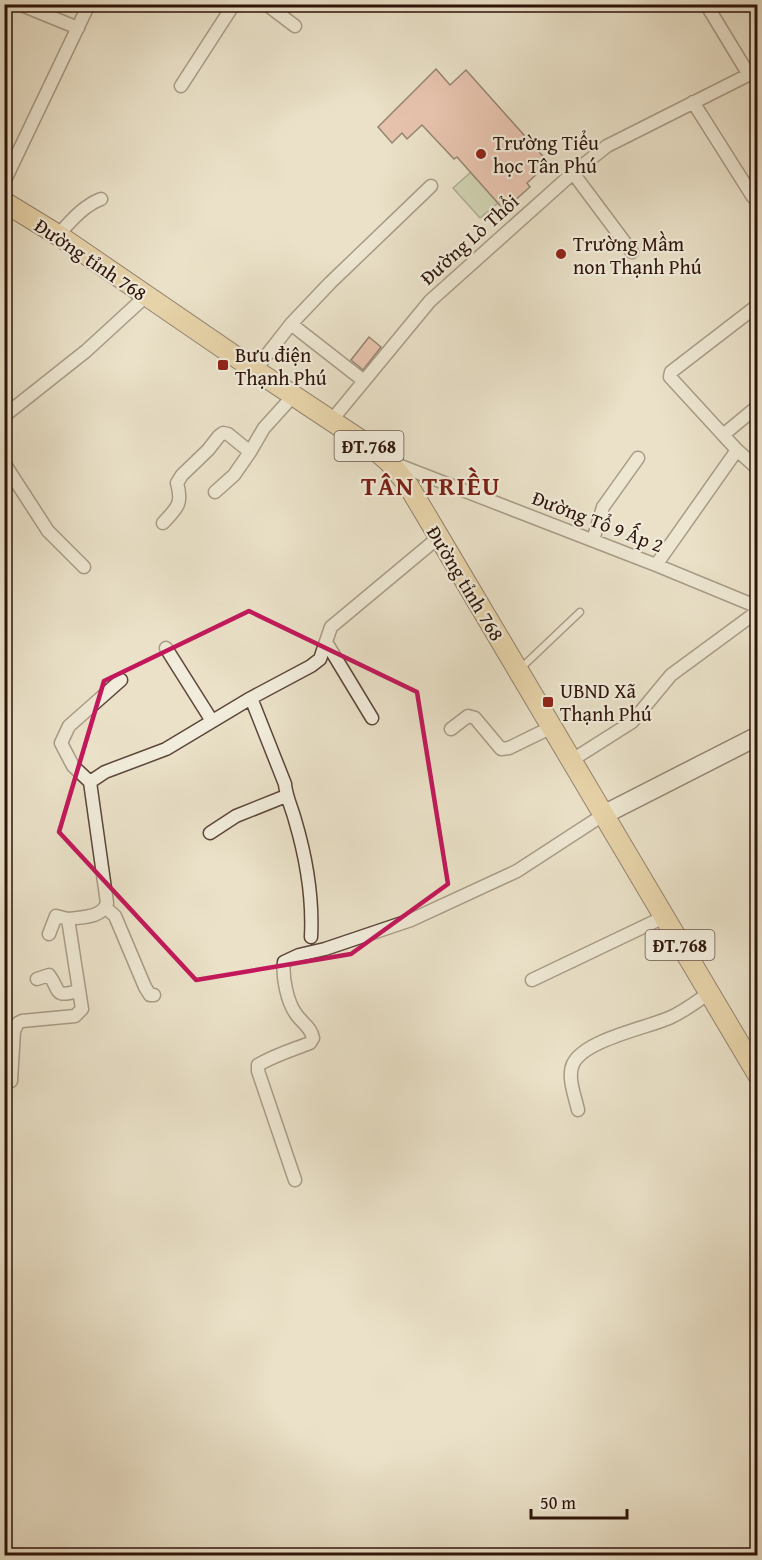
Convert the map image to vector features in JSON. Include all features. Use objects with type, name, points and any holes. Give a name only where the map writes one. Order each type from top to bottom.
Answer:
[{"type":"main road","name":"Đường tỉnh 768","points":[[4,202],[58,235],[374,449],[389,462],[408,485],[758,1075]]},
{"type":"street","points":[[4,182],[89,4]]},
{"type":"street","points":[[181,86],[234,4]]},
{"type":"street","points":[[266,4],[295,26]]},
{"type":"street","points":[[706,4],[753,72]]},
{"type":"street","points":[[24,6],[78,28]]},
{"type":"street","name":"Đường Lò Thổi","points":[[331,421],[430,301],[573,172],[607,146],[753,72]]},
{"type":"street","points":[[693,102],[753,197]]},
{"type":"street","points":[[573,172],[632,252]]},
{"type":"street","points":[[255,370],[291,324],[330,283],[431,186]]},
{"type":"street","points":[[58,235],[85,208],[101,199]]},
{"type":"street","points":[[4,416],[86,351],[146,296]]},
{"type":"street","points":[[758,305],[671,372],[670,376],[737,450],[758,469]]},
{"type":"street","points":[[291,324],[364,381]]},
{"type":"street","points":[[214,492],[234,475],[264,428],[293,396]]},
{"type":"street","points":[[723,435],[758,406]]},
{"type":"street","points":[[163,523],[178,507],[181,497],[177,483],[182,475],[219,436],[224,433],[228,434],[250,452]]},
{"type":"street","points":[[656,565],[737,450]]},
{"type":"street","points":[[593,540],[603,507],[639,458]]},
{"type":"street","name":"Đường Tổ 9 Ấp 2","points":[[389,462],[656,565],[758,609]]},
{"type":"street","points":[[4,463],[48,531],[84,567]]},
{"type":"street","points":[[90,782],[105,772],[166,749],[251,698],[311,666],[320,658],[331,627],[439,537]]},
{"type":"street","points":[[572,760],[632,722],[671,675],[758,609]]},
{"type":"street","points":[[326,642],[372,718]]},
{"type":"street","points":[[166,648],[212,721]]},
{"type":"street","points":[[49,934],[56,916],[68,919],[94,915],[105,908],[107,903],[90,782],[73,766],[61,743],[69,726],[121,680]]},
{"type":"street","points":[[251,698],[285,784],[286,796],[295,819],[307,875],[310,937]]},
{"type":"street","points":[[451,729],[468,716],[475,718],[501,749],[509,748],[552,727]]},
{"type":"street","points":[[295,1180],[258,1071],[258,1065],[283,1052],[310,1043],[313,1038],[307,1025],[295,1013],[289,996],[284,962],[411,920],[517,871],[603,815],[758,736]]},
{"type":"street","points":[[210,833],[236,816],[286,796]]},
{"type":"street","points":[[105,908],[115,915],[145,987],[150,995],[154,995]]},
{"type":"street","points":[[532,980],[664,917]]},
{"type":"street","points":[[11,1081],[15,1027],[22,1021],[75,1016],[82,1009],[68,919]]},
{"type":"street","points":[[36,979],[49,975],[58,993],[62,995],[78,991]]},
{"type":"street","points":[[578,1110],[572,1081],[573,1065],[580,1056],[621,1033],[671,1017],[709,993]]},
{"type":"lane","points":[[518,670],[580,612]]},
{"type":"highlighted area","points":[[249,611],[417,692],[448,884],[351,954],[196,980],[59,832],[104,681]]},
{"type":"green space","points":[[471,172],[498,203],[480,218],[453,188]]},
{"type":"building","points":[[436,69],[450,85],[466,70],[549,163],[527,183],[530,187],[504,210],[457,157],[454,159],[422,125],[407,139],[402,133],[392,143],[378,127]]},
{"type":"building","points":[[369,337],[381,347],[363,370],[351,360]]},
{"type":"place","name":"Trường Tiểu học Tân Phú","points":[[481,154]]},
{"type":"place","name":"Trường Mầm non Thạnh Phú","points":[[561,254]]},
{"type":"place","name":"Bưu điện Thạnh Phú","points":[[223,365]]},
{"type":"place","name":"UBND Xã Thạnh Phú","points":[[548,702]]},
{"type":"district","name":"TÂN TRIỀU","points":[[431,485]]}]
